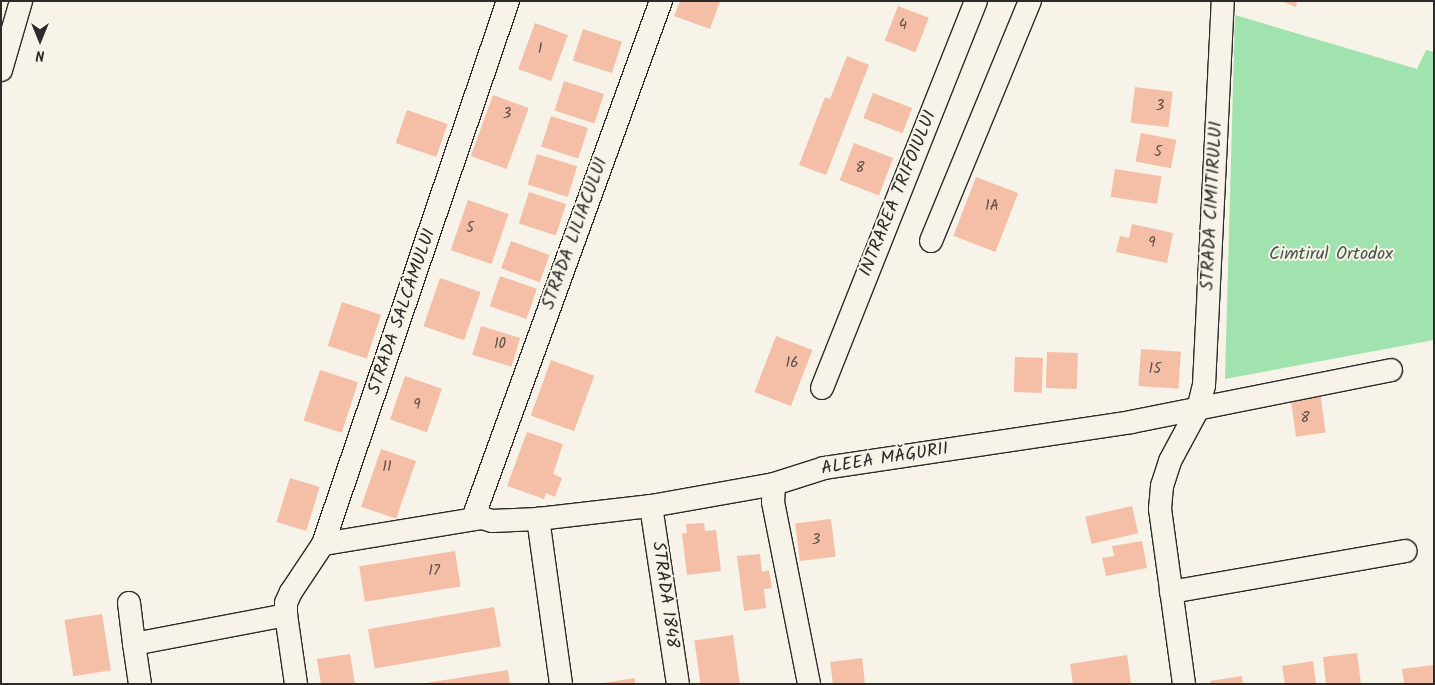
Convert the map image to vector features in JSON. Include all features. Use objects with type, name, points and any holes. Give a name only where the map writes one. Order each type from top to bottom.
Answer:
[{"type":"street","points":[[1,70],[21,1]]},
{"type":"street","name":"STRADA SALCÂMULUI","points":[[296,684],[286,603],[290,592],[323,544],[508,1]]},
{"type":"street","name":"STRADA LILIACULUI","points":[[482,518],[476,510],[490,467],[661,1]]},
{"type":"street","name":"INTRAREA TRIFOIULUI","points":[[822,388],[976,1]]},
{"type":"street","points":[[931,241],[1030,1]]},
{"type":"street","name":"STRADA CIMITIRULUI","points":[[1184,684],[1160,510],[1162,486],[1170,460],[1198,409],[1204,385],[1223,1]]},
{"type":"street","points":[[1198,409],[1391,370]]},
{"type":"street","name":"ALEEA MĂGURII","points":[[323,544],[482,518],[492,521],[538,519],[651,506],[774,484],[824,468],[1131,422],[1198,409]]},
{"type":"street","points":[[774,484],[773,502],[809,684]]},
{"type":"street","name":"STRADA 1848","points":[[651,506],[678,684]]},
{"type":"street","points":[[538,519],[561,684]]},
{"type":"street","points":[[1171,592],[1405,551]]},
{"type":"street","points":[[129,603],[140,684]]},
{"type":"street","points":[[134,644],[286,615]]},
{"type":"green space","name":"Cimtirul Ortodox","points":[[1235,15],[1417,69],[1426,50],[1434,52],[1434,340],[1225,379]]},
{"type":"building","points":[[680,1],[720,1],[710,29],[674,16]]},
{"type":"building","points":[[1281,1],[1297,1],[1296,7]]},
{"type":"building","points":[[898,6],[929,18],[916,52],[885,41]]},
{"type":"building","points":[[535,23],[568,35],[551,81],[518,69]]},
{"type":"building","points":[[583,29],[622,42],[612,73],[573,60]]},
{"type":"building","points":[[847,56],[869,65],[826,175],[799,165],[825,97],[830,99]]},
{"type":"building","points":[[564,81],[604,94],[594,123],[554,110]]},
{"type":"building","points":[[1135,87],[1173,92],[1168,127],[1131,123]]},
{"type":"building","points":[[873,93],[912,108],[903,133],[863,118]]},
{"type":"building","points":[[493,95],[529,108],[506,169],[471,156]]},
{"type":"building","points":[[407,110],[448,124],[436,157],[396,143]]},
{"type":"building","points":[[551,116],[588,128],[578,158],[541,146]]},
{"type":"building","points":[[1141,133],[1176,140],[1171,168],[1135,161]]},
{"type":"building","points":[[854,143],[893,158],[879,195],[840,180]]},
{"type":"building","points":[[537,154],[577,166],[568,197],[528,185]]},
{"type":"building","points":[[1115,169],[1161,176],[1157,204],[1111,197]]},
{"type":"building","points":[[976,177],[1018,193],[995,252],[953,236]]},
{"type":"building","points":[[529,192],[566,204],[556,235],[519,223]]},
{"type":"building","points":[[468,200],[509,214],[491,264],[451,250]]},
{"type":"building","points":[[1132,224],[1173,233],[1167,263],[1116,252],[1120,236],[1129,238]]},
{"type":"building","points":[[511,241],[550,255],[540,282],[501,268]]},
{"type":"building","points":[[500,276],[537,289],[526,319],[490,306]]},
{"type":"building","points":[[440,278],[481,292],[464,340],[423,326]]},
{"type":"building","points":[[342,302],[381,315],[367,358],[328,346]]},
{"type":"building","points":[[481,326],[520,338],[511,367],[472,355]]},
{"type":"building","points":[[776,336],[812,350],[791,406],[754,392]]},
{"type":"building","points":[[1141,349],[1181,352],[1178,389],[1138,386]]},
{"type":"building","points":[[1047,352],[1078,353],[1077,389],[1046,388]]},
{"type":"building","points":[[1015,357],[1043,358],[1042,393],[1014,392]]},
{"type":"building","points":[[551,360],[594,376],[574,431],[531,415]]},
{"type":"building","points":[[320,370],[358,382],[342,433],[304,420]]},
{"type":"building","points":[[405,376],[442,389],[427,432],[390,419]]},
{"type":"building","points":[[1320,392],[1326,433],[1296,437],[1290,396]]},
{"type":"building","points":[[527,432],[563,444],[553,474],[562,478],[555,497],[546,493],[544,499],[507,486]]},
{"type":"building","points":[[381,449],[416,461],[396,519],[361,507]]},
{"type":"building","points":[[290,478],[320,487],[306,531],[277,522]]},
{"type":"building","points":[[1132,506],[1138,533],[1092,544],[1085,517]]},
{"type":"building","points":[[831,519],[836,557],[800,561],[795,523]]},
{"type":"building","points":[[704,523],[705,531],[716,530],[721,571],[687,575],[682,534],[687,533],[686,524]]},
{"type":"building","points":[[1142,541],[1147,568],[1106,576],[1102,558],[1114,556],[1112,546]]},
{"type":"building","points":[[455,551],[461,587],[365,602],[359,566]]},
{"type":"building","points":[[760,554],[762,572],[769,570],[772,588],[764,589],[766,608],[744,611],[737,556]]},
{"type":"building","points":[[494,607],[501,646],[375,669],[368,629]]},
{"type":"building","points":[[102,614],[111,670],[73,676],[64,620]]},
{"type":"building","points":[[733,635],[740,684],[701,684],[694,640]]},
{"type":"building","points":[[1357,653],[1361,684],[1326,684],[1323,657]]},
{"type":"building","points":[[350,654],[355,684],[321,684],[317,659]]},
{"type":"building","points":[[1127,655],[1131,683],[1073,684],[1070,664]]},
{"type":"building","points":[[862,658],[865,684],[833,684],[830,662]]},
{"type":"building","points":[[1313,661],[1316,684],[1285,684],[1282,666]]},
{"type":"building","points":[[1434,665],[1434,684],[1404,684],[1402,669]]},
{"type":"building","points":[[508,670],[510,684],[426,684],[426,683]]},
{"type":"building","points":[[1242,676],[1243,684],[1211,684],[1210,681]]},
{"type":"building","points":[[635,678],[635,684],[603,684],[603,683]]}]
